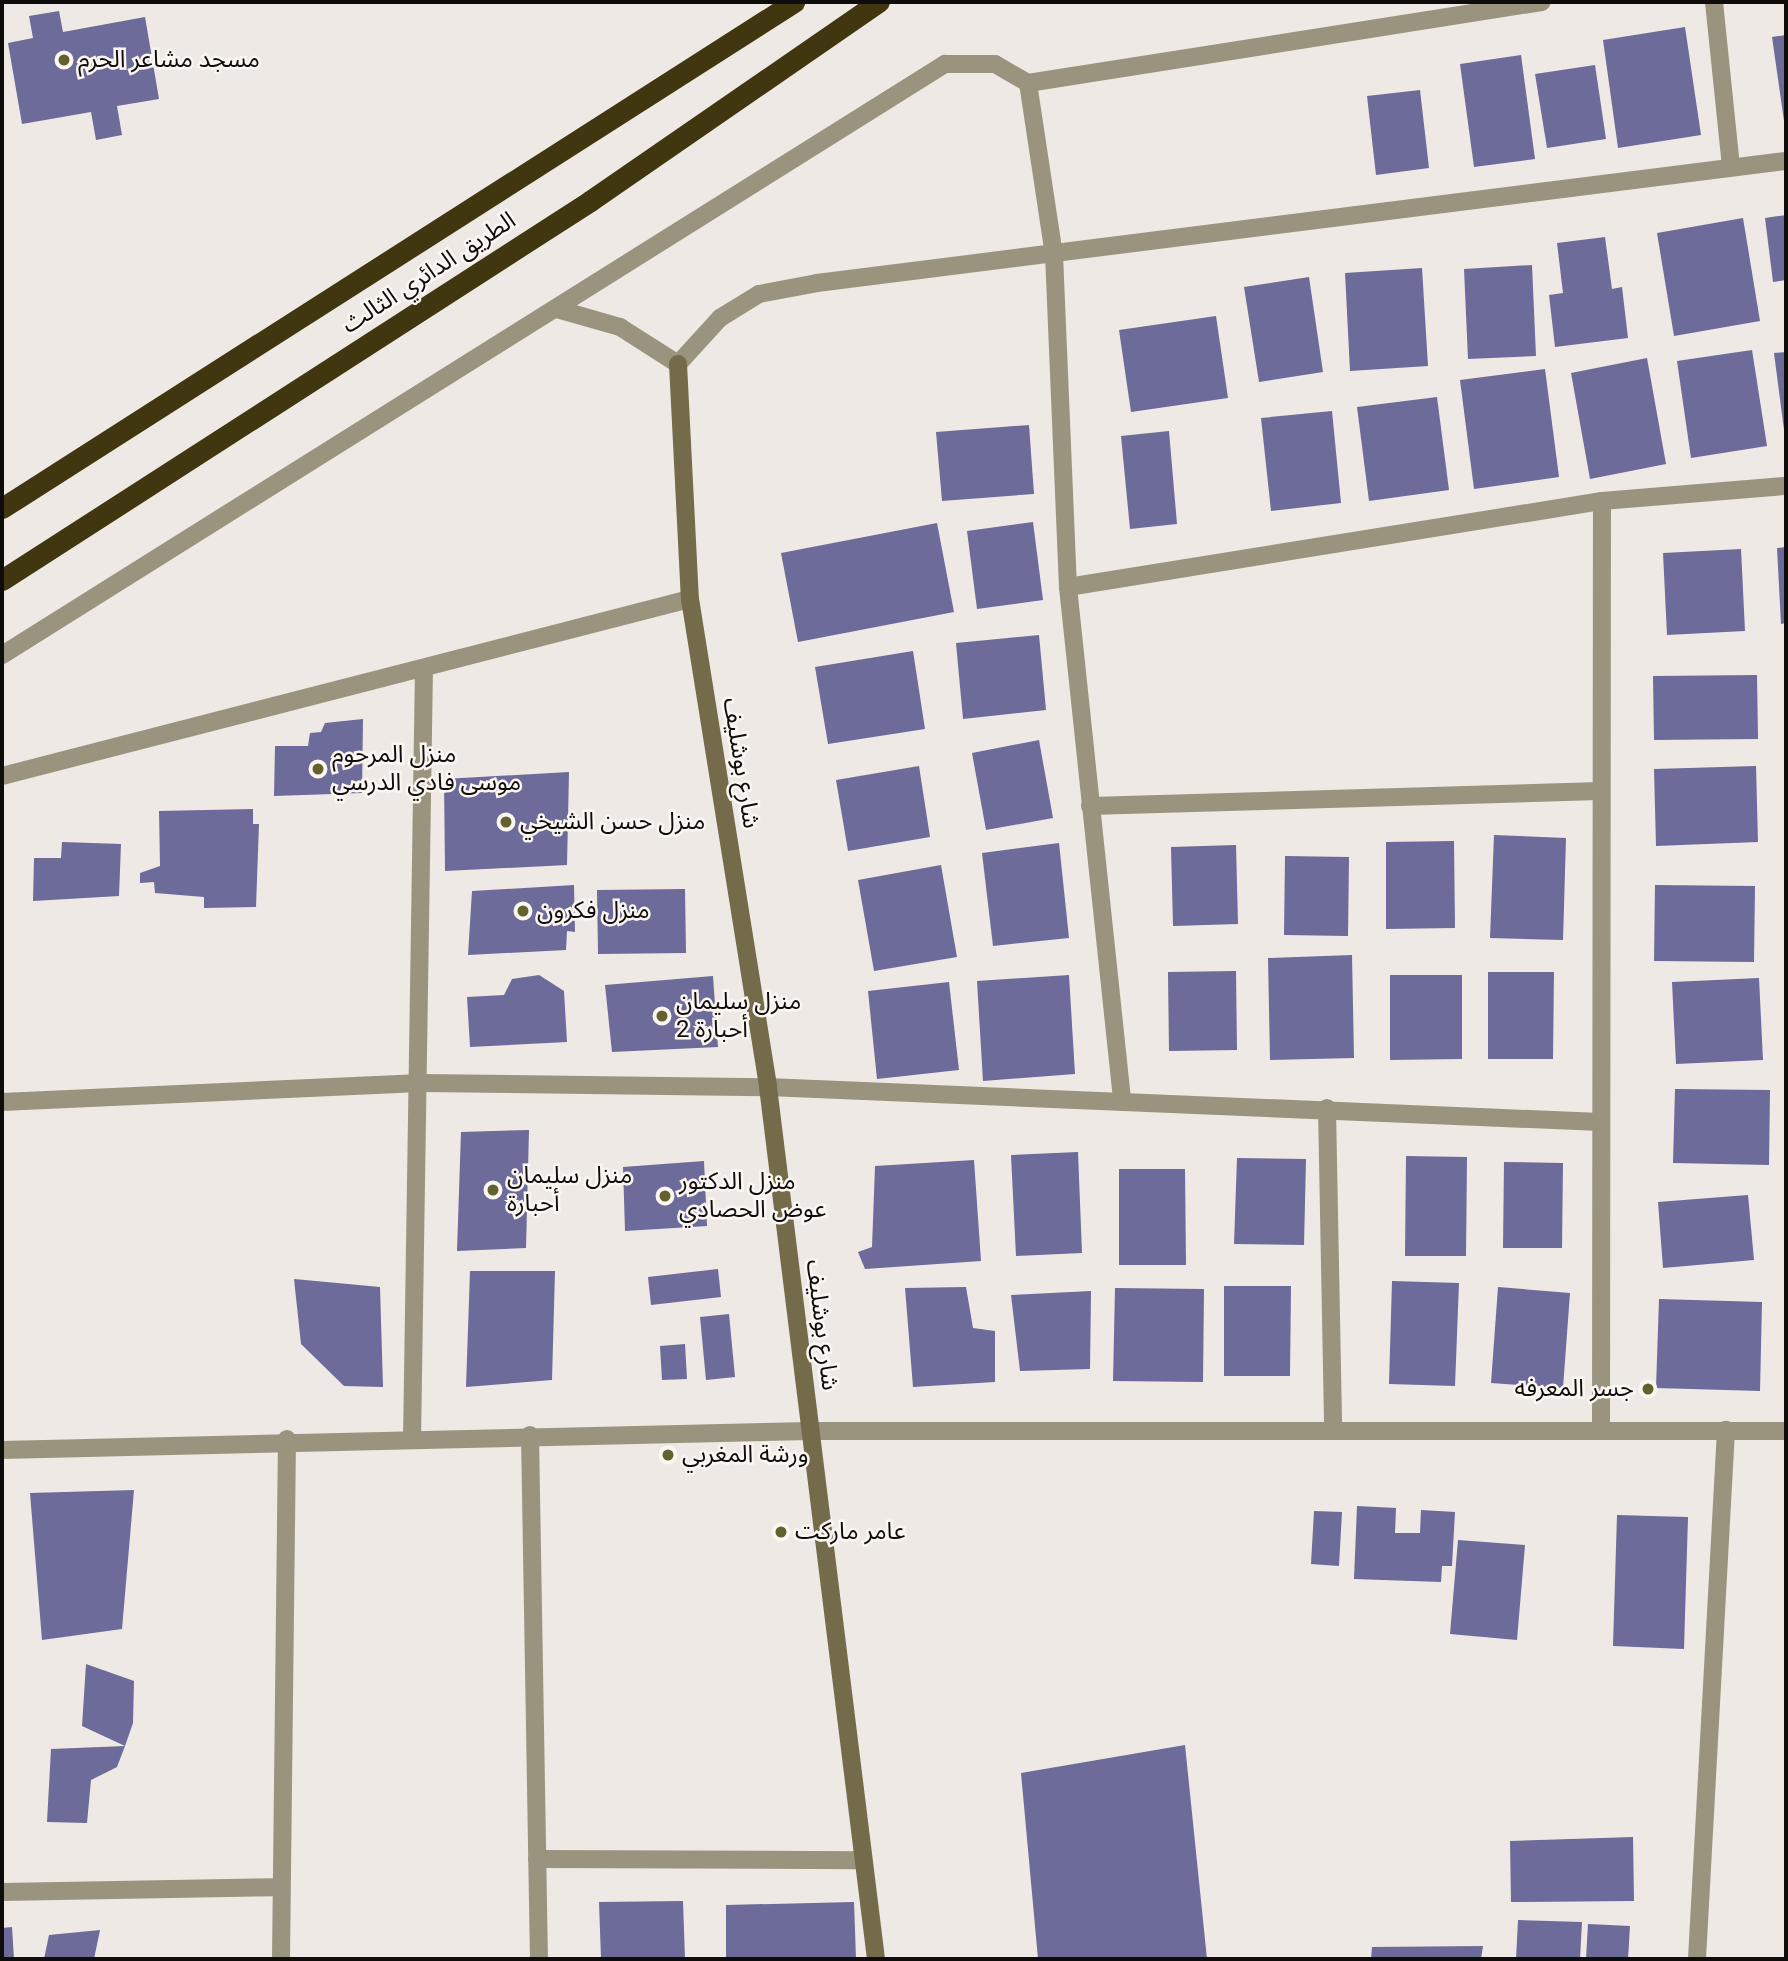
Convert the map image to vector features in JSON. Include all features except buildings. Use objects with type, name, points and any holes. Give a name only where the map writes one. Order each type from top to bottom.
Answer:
[{"type":"highway","name":"الطريق الدائري الثالث","points":[[2,508],[794,2]]},
{"type":"highway","name":"الطريق الدائري الثالث","points":[[2,580],[590,201],[879,2]]},
{"type":"street","points":[[2,655],[945,64],[995,64],[1028,83],[1542,2]]},
{"type":"street","points":[[1714,2],[1731,166]]},
{"type":"street","points":[[1028,83],[1054,254],[1068,587],[1122,1099]]},
{"type":"street","points":[[557,309],[620,327],[678,363],[720,318],[759,294],[1731,166],[1786,161]]},
{"type":"street","name":"شارع بوشليف","points":[[678,363],[691,599],[768,1087],[876,1959]]},
{"type":"street","points":[[1068,587],[1602,501],[1786,486]]},
{"type":"street","points":[[1601,1430],[1602,501]]},
{"type":"street","points":[[2,776],[691,599]]},
{"type":"street","points":[[412,1440],[421,1083],[424,668]]},
{"type":"street","points":[[1090,806],[1600,791]]},
{"type":"street","points":[[2,1102],[421,1083],[768,1087],[1122,1099],[1600,1122]]},
{"type":"street","points":[[1327,1108],[1334,1430]]},
{"type":"street","points":[[1697,1959],[1726,1430]]},
{"type":"street","points":[[2,1450],[287,1439],[412,1440],[530,1435],[811,1431],[1786,1431]]},
{"type":"street","points":[[530,1435],[538,1959]]},
{"type":"street","points":[[281,1959],[279,1887],[287,1439]]},
{"type":"street","points":[[537,1859],[862,1860]]},
{"type":"street","points":[[2,1892],[279,1887]]},
{"type":"place","name":"مسجد مشاعر الحرم","points":[[64,60]]},
{"type":"place","name":"منزل المرحوم موسى فادي الدرسي","points":[[318,769]]},
{"type":"place","name":"منزل حسن الشيخي","points":[[506,822]]},
{"type":"place","name":"منزل فكرون","points":[[523,911]]},
{"type":"place","name":"منزل سليمان أحبارة 2","points":[[662,1016]]},
{"type":"place","name":"منزل سليمان أحبارة","points":[[493,1190]]},
{"type":"place","name":"منزل الدكتور عوض الحصادي","points":[[665,1196]]},
{"type":"place","name":"جسر المعرفه","points":[[1648,1389]]},
{"type":"place","name":"ورشة المغربي","points":[[668,1455]]},
{"type":"place","name":"عامر ماركت","points":[[781,1532]]}]
